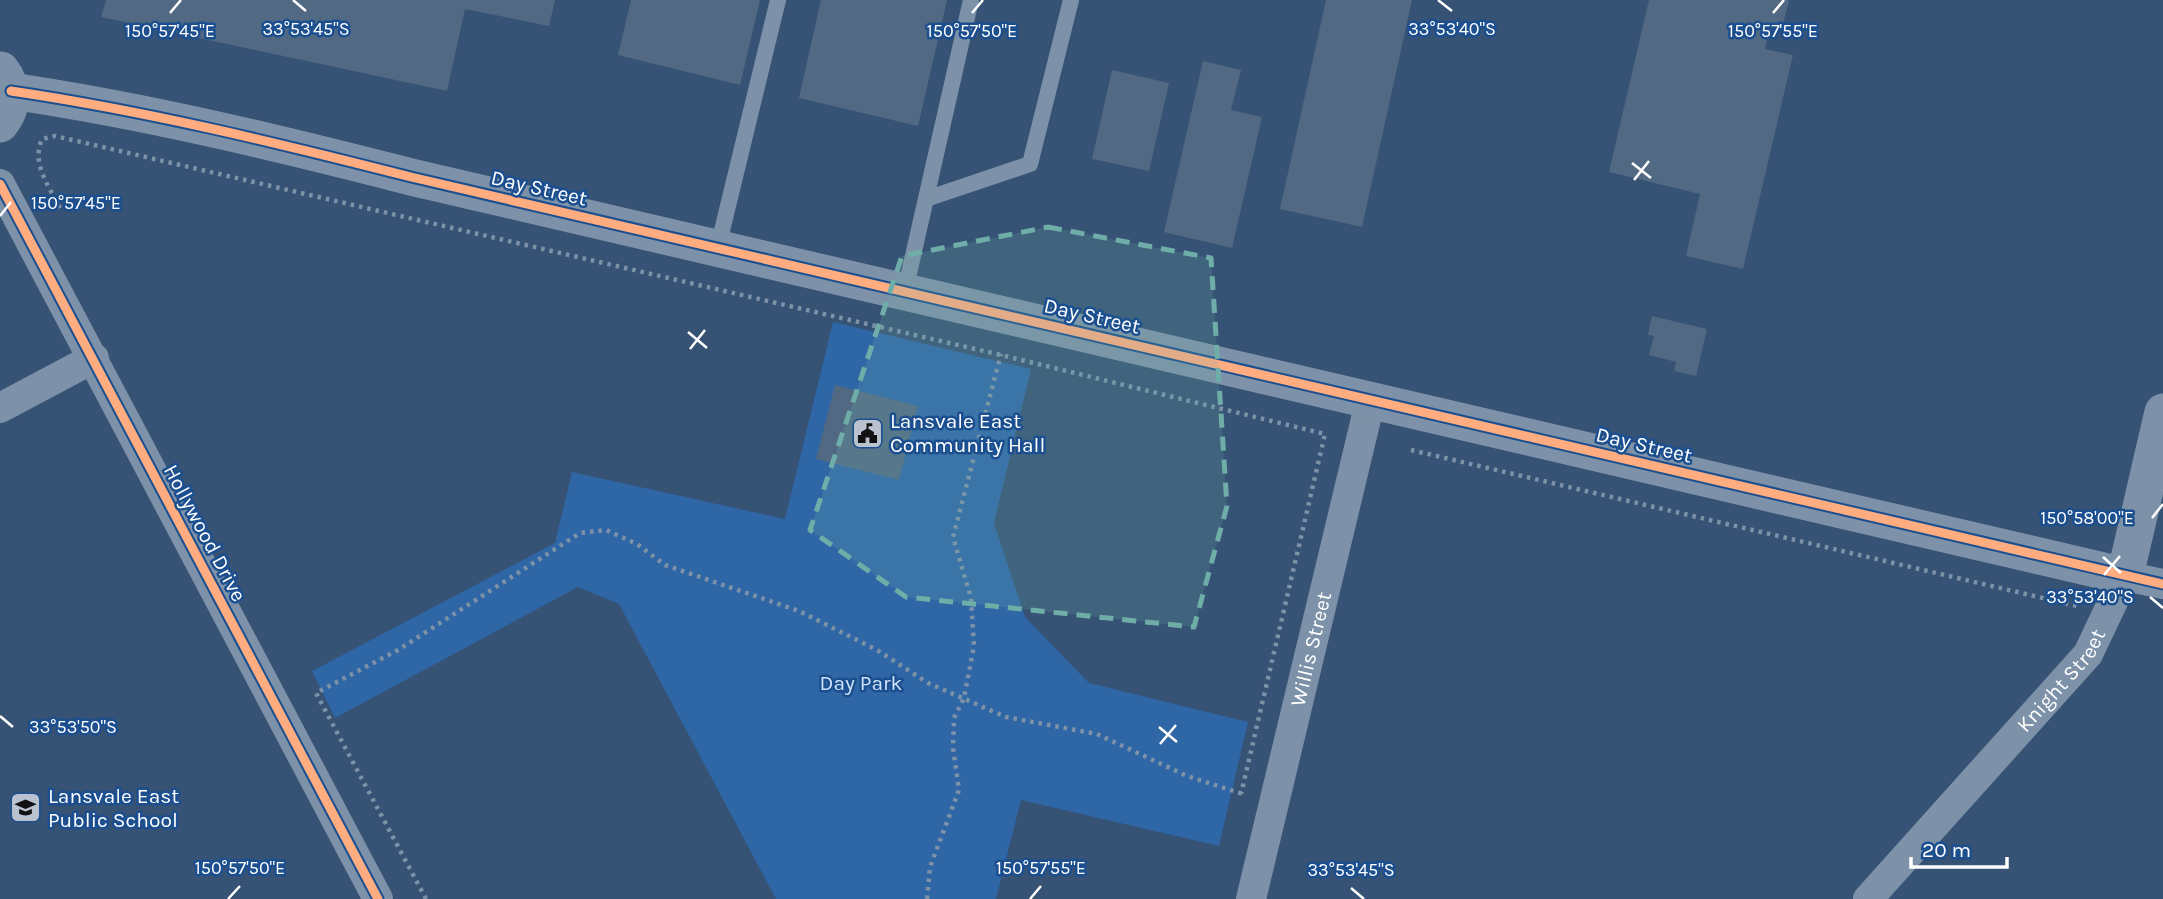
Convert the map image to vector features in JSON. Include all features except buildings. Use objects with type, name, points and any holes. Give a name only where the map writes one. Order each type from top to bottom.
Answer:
[{"type":"street","name":"Day Street","points":[[4,94],[113,106],[230,130],[411,177],[2163,584]]},
{"type":"street","name":"Hollywood Drive","points":[[0,184],[378,899]]},
{"type":"street","points":[[0,408],[94,358]]},
{"type":"street","name":"Willis Street","points":[[1251,899],[1371,398]]},
{"type":"street","name":"Knight Street","points":[[1868,899],[2088,654],[2125,576],[2163,412]]},
{"type":"lane","points":[[718,247],[778,0]]},
{"type":"lane","points":[[905,290],[971,0]]},
{"type":"lane","points":[[926,200],[1030,164],[1071,0]]},
{"type":"path","points":[[60,208],[40,168],[36,152],[42,139],[55,136],[1001,355],[1325,434],[1241,794]]},
{"type":"path","points":[[928,899],[930,867],[959,790],[953,748],[954,718],[964,698],[974,646],[971,598],[953,537],[1012,315]]},
{"type":"path","points":[[1411,450],[2078,606]]},
{"type":"path","points":[[426,899],[316,693],[398,650],[580,533],[606,530],[637,544],[665,565],[799,611],[877,650],[928,683],[1006,717],[1097,734],[1187,776],[1274,805]]},
{"type":"highlighted area","points":[[1048,227],[1211,258],[1227,506],[1194,627],[906,597],[810,530],[902,256]]},
{"type":"green space","name":"Day Park","points":[[833,322],[1031,369],[994,523],[1025,617],[1089,683],[1248,722],[1219,846],[1021,800],[996,899],[776,899],[619,604],[578,587],[335,718],[312,671],[555,543],[572,472],[785,519]]},
{"type":"cycle path","points":[[11,91],[112,108],[262,140],[411,177],[2163,584]]},
{"type":"cycle path","points":[[0,184],[378,899]]},
{"type":"place","name":"Lansvale East Community Hall","points":[[867,433]]},
{"type":"place","name":"Lansvale East Public School","points":[[25,808]]}]
